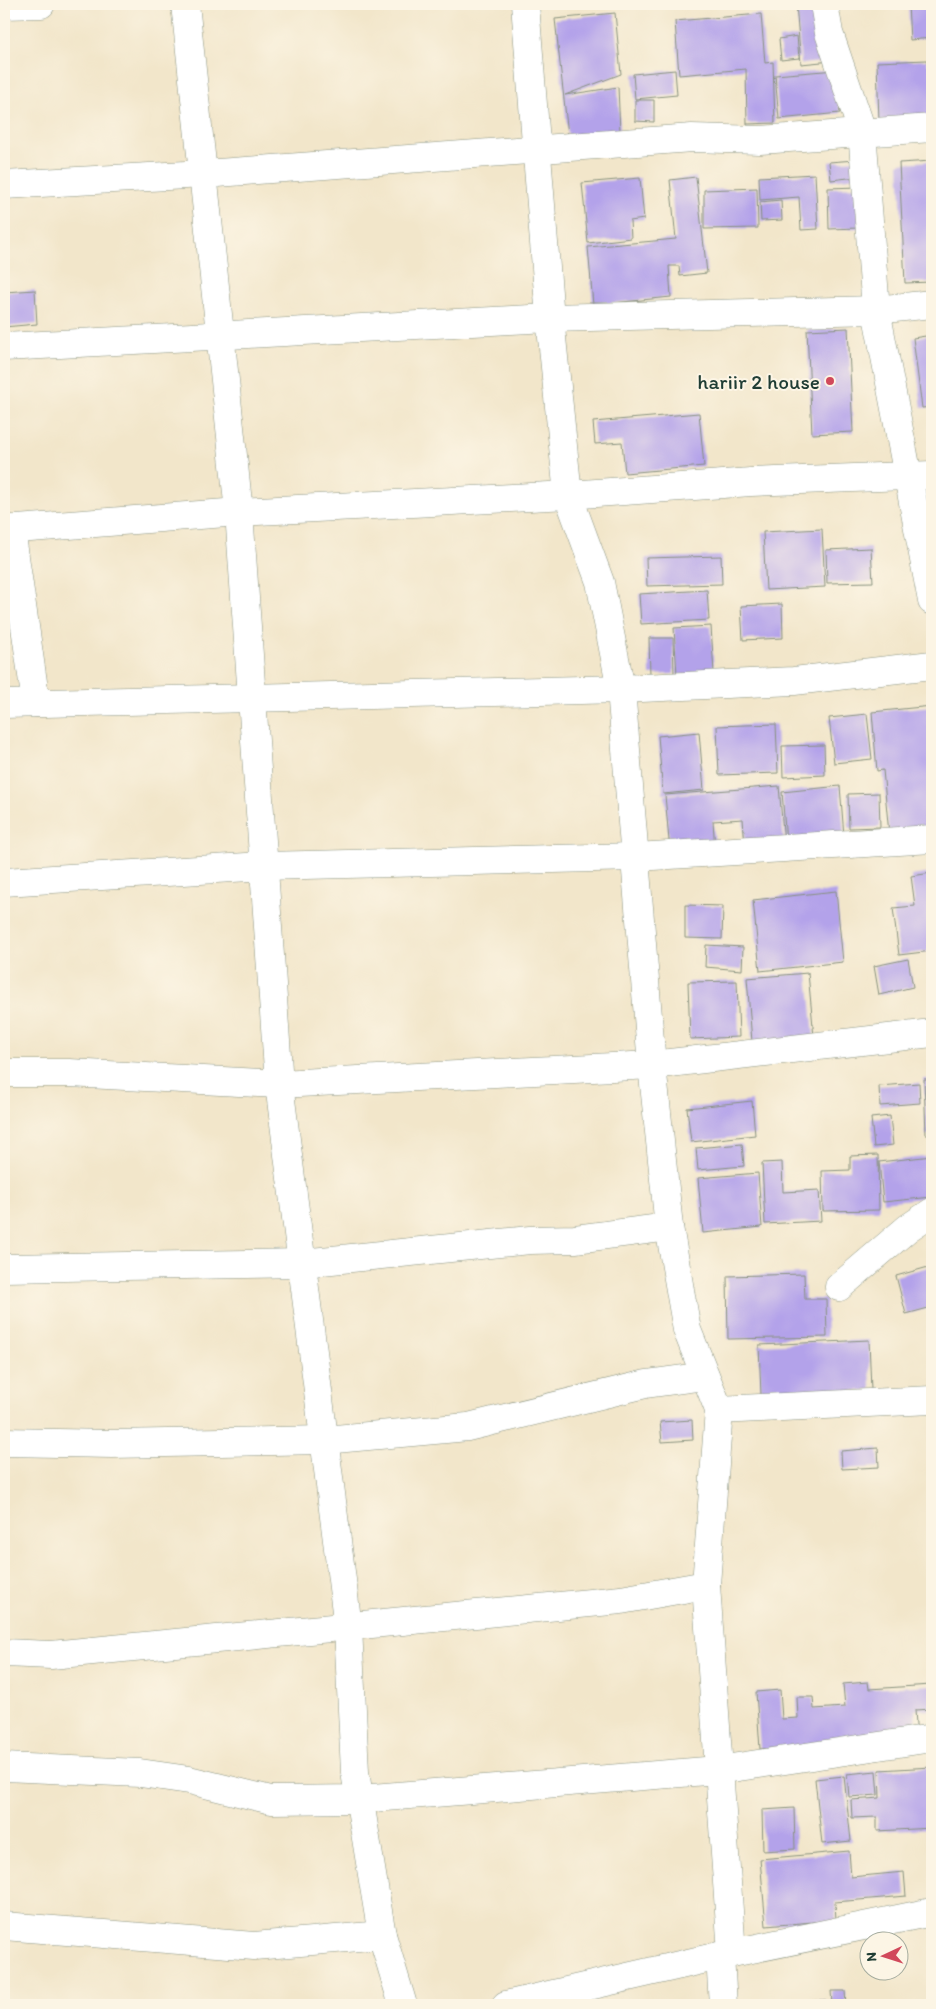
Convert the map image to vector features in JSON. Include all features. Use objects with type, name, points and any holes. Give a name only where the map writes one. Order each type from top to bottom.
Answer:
[{"type":"street","points":[[4,5],[41,4]]},
{"type":"street","points":[[185,4],[239,512],[279,1084],[348,1627],[355,1772],[382,1935],[403,2005]]},
{"type":"street","points":[[524,4],[550,318],[568,496],[600,582],[621,689],[652,1065],[669,1227],[687,1330],[719,1410],[706,1585],[718,1770],[726,1954],[723,2005]]},
{"type":"street","points":[[824,4],[830,33],[862,131],[876,310],[921,475],[932,602]]},
{"type":"street","points":[[4,185],[204,174],[692,138],[760,140],[862,131],[932,128]]},
{"type":"street","points":[[4,346],[550,318],[876,310],[932,304]]},
{"type":"street","points":[[36,703],[7,529],[239,512],[568,496],[751,482],[921,475]]},
{"type":"street","points":[[4,704],[621,689],[794,681],[932,665]]},
{"type":"street","points":[[4,882],[264,866],[636,857],[932,838]]},
{"type":"street","points":[[4,1073],[69,1074],[279,1084],[652,1065],[932,1032]]},
{"type":"street","points":[[839,1287],[908,1228],[932,1212]]},
{"type":"street","points":[[4,1268],[302,1263],[530,1240],[575,1239],[669,1227]]},
{"type":"street","points":[[4,1442],[112,1444],[324,1440],[468,1427],[646,1384],[705,1376]]},
{"type":"street","points":[[719,1410],[932,1400]]},
{"type":"street","points":[[4,1653],[51,1654],[348,1627],[621,1600],[706,1585]]},
{"type":"street","points":[[4,1767],[140,1773],[189,1780],[271,1800],[360,1799],[718,1770],[932,1738]]},
{"type":"street","points":[[506,2005],[726,1954],[932,1912]]},
{"type":"street","points":[[4,1926],[254,1946],[382,1935]]},
{"type":"building","points":[[796,4],[827,4],[832,61],[801,64]]},
{"type":"building","points":[[908,4],[932,4],[932,38],[910,40]]},
{"type":"building","points":[[615,13],[621,74],[565,95],[618,87],[620,132],[568,135],[555,19]]},
{"type":"building","points":[[761,14],[765,63],[773,62],[775,123],[747,124],[746,69],[679,75],[675,21]]},
{"type":"building","points":[[797,36],[799,58],[781,60],[779,39]]},
{"type":"building","points":[[927,60],[927,64],[932,64],[932,119],[879,121],[877,62]]},
{"type":"building","points":[[675,70],[677,95],[635,99],[633,74]]},
{"type":"building","points":[[836,70],[840,113],[779,119],[775,75]]},
{"type":"building","points":[[635,100],[654,100],[654,122],[635,121]]},
{"type":"building","points":[[855,160],[857,177],[831,180],[829,162]]},
{"type":"building","points":[[932,161],[932,282],[905,283],[899,163]]},
{"type":"building","points":[[815,174],[818,229],[801,230],[799,197],[760,200],[759,177]]},
{"type":"building","points":[[696,177],[707,273],[680,276],[679,266],[669,266],[671,297],[593,305],[588,247],[676,239],[670,180]]},
{"type":"building","points":[[640,178],[644,219],[630,221],[631,238],[588,243],[582,183]]},
{"type":"building","points":[[858,187],[859,228],[829,229],[828,188]]},
{"type":"building","points":[[757,188],[758,228],[704,229],[704,190]]},
{"type":"building","points":[[781,200],[782,220],[761,221],[760,202]]},
{"type":"building","points":[[35,290],[37,324],[4,327],[4,292]]},
{"type":"building","name":"hariir 2 house","points":[[848,328],[853,432],[812,434],[807,330]]},
{"type":"building","points":[[932,335],[932,407],[922,408],[913,338]]},
{"type":"building","points":[[699,413],[704,466],[625,473],[622,442],[595,444],[593,422]]},
{"type":"building","points":[[822,529],[825,587],[766,590],[763,532]]},
{"type":"building","points":[[871,548],[873,582],[827,583],[826,550]]},
{"type":"building","points":[[721,556],[722,584],[647,586],[646,558]]},
{"type":"building","points":[[707,590],[709,620],[641,624],[639,594]]},
{"type":"building","points":[[782,604],[783,638],[743,640],[741,606]]},
{"type":"building","points":[[711,626],[714,673],[677,675],[674,628]]},
{"type":"building","points":[[649,638],[673,638],[674,674],[650,675]]},
{"type":"building","points":[[932,706],[932,830],[889,834],[883,770],[877,771],[872,712]]},
{"type":"building","points":[[867,714],[872,759],[834,763],[829,718]]},
{"type":"building","points":[[776,724],[778,773],[719,775],[717,726]]},
{"type":"building","points":[[699,732],[704,790],[663,794],[658,736]]},
{"type":"building","points":[[824,745],[825,775],[783,777],[782,746]]},
{"type":"building","points":[[779,786],[784,843],[745,846],[743,819],[713,821],[715,849],[670,852],[665,795]]},
{"type":"building","points":[[840,786],[844,836],[786,842],[782,792]]},
{"type":"building","points":[[879,793],[880,827],[849,828],[848,794]]},
{"type":"building","points":[[932,873],[932,951],[899,955],[893,908],[915,906],[911,876]]},
{"type":"building","points":[[836,891],[843,962],[760,971],[753,900]]},
{"type":"building","points":[[685,905],[723,906],[722,939],[685,938]]},
{"type":"building","points":[[706,945],[743,947],[742,970],[705,967]]},
{"type":"building","points":[[908,959],[913,987],[879,995],[874,966]]},
{"type":"building","points":[[808,973],[814,1037],[752,1042],[747,978]]},
{"type":"building","points":[[737,981],[739,1037],[690,1039],[688,982]]},
{"type":"building","points":[[924,1079],[932,1079],[932,1135],[926,1135]]},
{"type":"building","points":[[919,1083],[920,1103],[880,1106],[879,1086]]},
{"type":"building","points":[[752,1101],[755,1135],[691,1142],[687,1108]]},
{"type":"building","points":[[890,1116],[893,1145],[874,1147],[871,1118]]},
{"type":"building","points":[[742,1144],[744,1166],[698,1170],[696,1148]]},
{"type":"building","points":[[878,1155],[879,1210],[823,1211],[822,1171],[850,1170],[850,1156]]},
{"type":"building","points":[[932,1156],[932,1197],[883,1202],[879,1162]]},
{"type":"building","points":[[782,1162],[783,1192],[819,1190],[821,1221],[765,1224],[762,1163]]},
{"type":"building","points":[[758,1173],[762,1227],[703,1233],[698,1178]]},
{"type":"building","points":[[932,1266],[932,1307],[906,1314],[896,1276]]},
{"type":"building","points":[[804,1274],[805,1299],[826,1299],[827,1337],[728,1339],[727,1276]]},
{"type":"building","points":[[869,1340],[871,1390],[761,1395],[759,1345]]},
{"type":"building","points":[[692,1420],[693,1440],[662,1442],[660,1422]]},
{"type":"building","points":[[878,1448],[879,1467],[842,1469],[841,1451]]},
{"type":"building","points":[[868,1682],[869,1689],[931,1685],[932,1709],[915,1710],[917,1739],[760,1749],[756,1692],[780,1690],[782,1719],[798,1718],[797,1697],[813,1697],[814,1709],[845,1707],[843,1684]]},
{"type":"building","points":[[932,1767],[932,1828],[877,1831],[877,1817],[852,1818],[851,1800],[880,1798],[879,1770]]},
{"type":"building","points":[[876,1771],[878,1795],[849,1797],[847,1774]]},
{"type":"building","points":[[844,1776],[851,1841],[822,1844],[815,1779]]},
{"type":"building","points":[[794,1808],[795,1849],[763,1851],[762,1810]]},
{"type":"building","points":[[849,1851],[851,1877],[904,1872],[906,1896],[835,1902],[836,1920],[766,1926],[760,1859]]},
{"type":"building","points":[[831,1991],[845,1991],[846,2005],[832,2005]]},
{"type":"building","points":[[826,2000],[826,2005],[768,2005],[768,2002]]},
{"type":"place","name":"hariir 2 house","points":[[830,381]]}]
